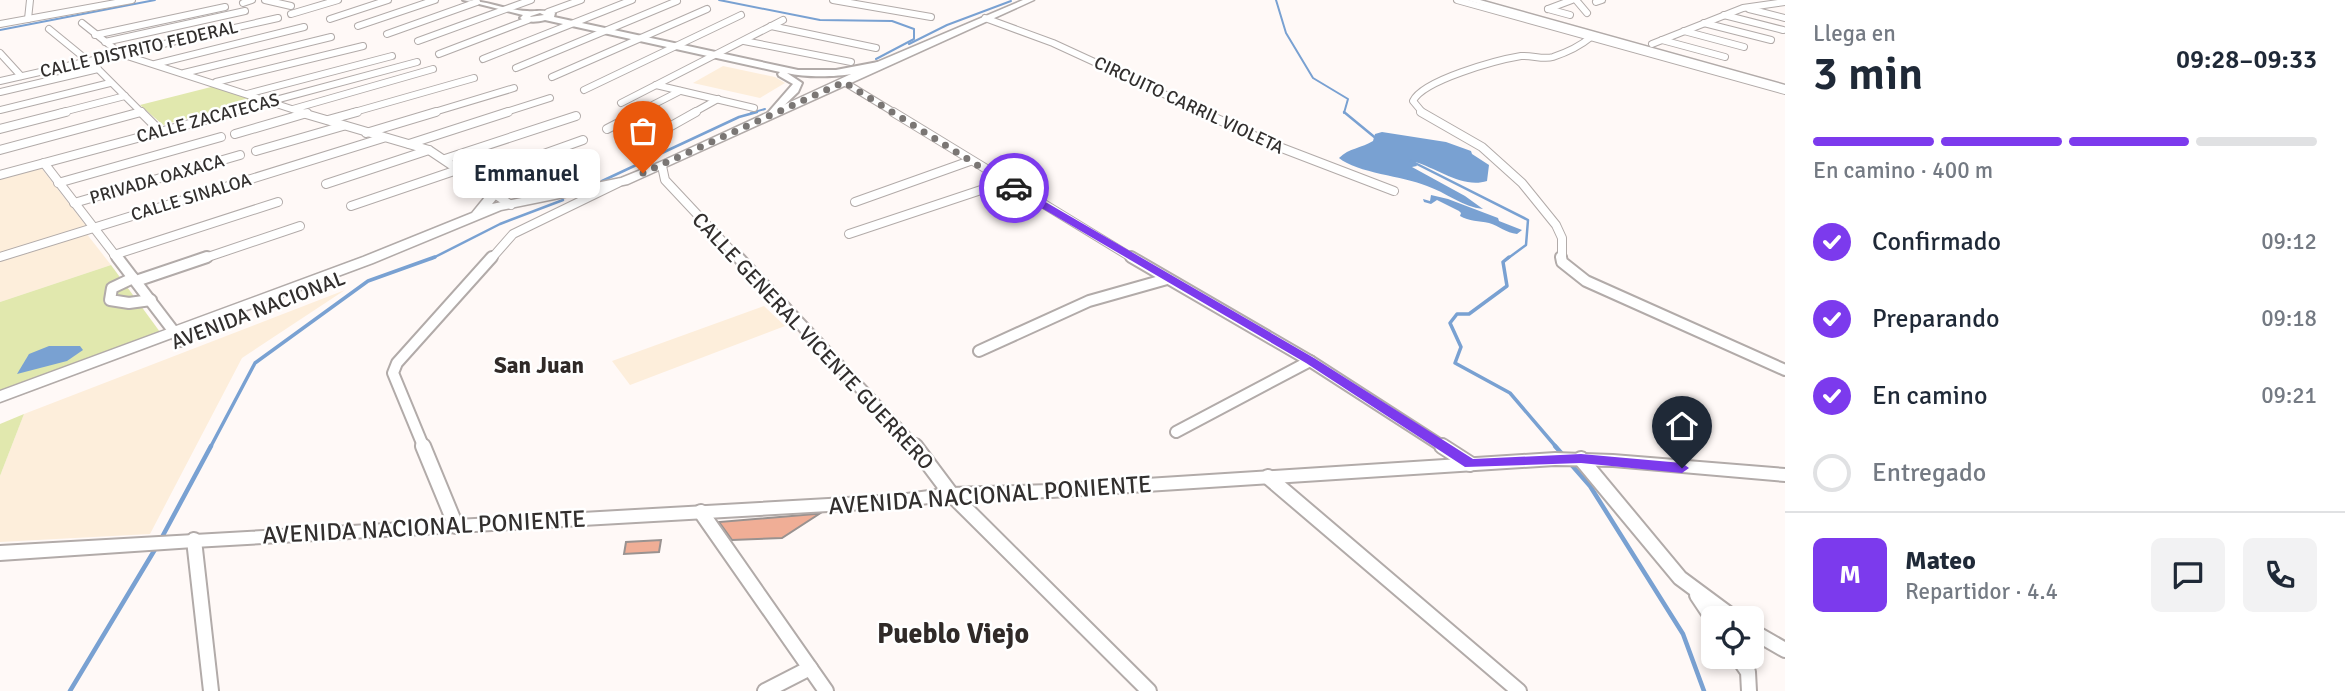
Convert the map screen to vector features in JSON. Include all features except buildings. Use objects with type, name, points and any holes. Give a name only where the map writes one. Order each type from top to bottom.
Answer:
[{"type":"main road","points":[[1471,0],[1785,90]]},
{"type":"main road","name":"AVENIDA NACIONAL","points":[[0,406],[497,207],[624,181],[663,166],[878,65],[1024,1]]},
{"type":"main road","points":[[473,218],[492,198],[490,190]]},
{"type":"main road","name":"AVENIDA NACIONAL","points":[[0,397],[178,336],[498,216],[508,211],[511,205]]},
{"type":"street","points":[[29,19],[30,0]]},
{"type":"street","points":[[0,24],[132,0]]},
{"type":"street","points":[[243,3],[253,0]]},
{"type":"street","points":[[265,0],[291,6]]},
{"type":"street","points":[[291,14],[338,0]]},
{"type":"street","points":[[330,19],[388,0]]},
{"type":"street","points":[[358,26],[435,0]]},
{"type":"street","points":[[467,0],[528,17]]},
{"type":"street","points":[[418,41],[531,0]]},
{"type":"street","points":[[439,54],[528,17],[548,15],[581,0]]},
{"type":"street","points":[[483,59],[632,0]]},
{"type":"street","points":[[833,0],[930,17]]},
{"type":"street","points":[[1457,0],[1785,90]]},
{"type":"street","points":[[1570,15],[1549,9],[1574,0],[1587,13]]},
{"type":"street","points":[[516,68],[677,1]]},
{"type":"street","points":[[1652,44],[1743,8],[1784,1]]},
{"type":"street","points":[[387,34],[480,2]]},
{"type":"street","points":[[1762,4],[1785,10]]},
{"type":"street","points":[[95,35],[225,7]]},
{"type":"street","points":[[1743,8],[1785,18]]},
{"type":"street","points":[[552,77],[707,9]]},
{"type":"street","points":[[105,42],[244,11]]},
{"type":"street","points":[[548,15],[604,31],[768,67],[817,74],[878,65]]},
{"type":"street","points":[[584,90],[741,15]]},
{"type":"street","points":[[1724,15],[1783,30]]},
{"type":"street","name":"CALLE DISTRITO FEDERAL","points":[[0,80],[278,18]]},
{"type":"street","name":"CIRCUITO CARRIL VIOLETA","points":[[985,18],[1053,43],[1274,145],[1394,191]]},
{"type":"street","points":[[621,103],[783,20]]},
{"type":"street","points":[[82,23],[121,54],[343,126],[429,150],[511,205]]},
{"type":"street","points":[[1704,23],[1771,40]]},
{"type":"street","points":[[771,26],[876,48]]},
{"type":"street","points":[[155,64],[304,27]]},
{"type":"street","points":[[49,29],[98,69],[159,130]]},
{"type":"street","points":[[1684,31],[1744,47]]},
{"type":"street","points":[[184,73],[331,37]]},
{"type":"street","points":[[1591,37],[1574,50],[1549,58],[1522,56],[1459,74],[1431,85],[1416,95],[1413,101],[1423,113],[1472,140],[1506,166],[1555,222],[1561,237],[1562,262],[1586,281],[1785,370]]},
{"type":"street","points":[[1662,40],[1725,57]]},
{"type":"street","points":[[743,41],[851,62]]},
{"type":"street","points":[[214,83],[362,46]]},
{"type":"street","points":[[0,53],[21,76]]},
{"type":"street","points":[[247,94],[392,56]]},
{"type":"street","name":"CALLE ZACATECAS","points":[[0,175],[417,62]]},
{"type":"street","points":[[768,67],[796,87],[819,93]]},
{"type":"street","points":[[0,92],[98,69]]},
{"type":"street","points":[[293,108],[433,69]]},
{"type":"street","points":[[836,73],[844,82],[970,161],[1310,361],[1470,464]]},
{"type":"street","points":[[771,115],[796,87],[818,79],[817,74]]},
{"type":"street","points":[[328,120],[474,78]]},
{"type":"street","points":[[0,110],[110,83]]},
{"type":"street","points":[[656,85],[754,107]]},
{"type":"street","points":[[366,133],[514,88]]},
{"type":"street","points":[[607,129],[680,91]]},
{"type":"street","points":[[0,130],[125,96]]},
{"type":"street","points":[[409,144],[550,98]]},
{"type":"street","points":[[639,144],[718,99]]},
{"type":"street","points":[[0,150],[141,112]]},
{"type":"street","points":[[235,134],[307,113]]},
{"type":"street","points":[[445,159],[576,116]]},
{"type":"street","points":[[256,151],[343,126]]},
{"type":"street","points":[[58,183],[220,137]]},
{"type":"street","name":"CALLE SINALOA","points":[[0,257],[383,138]]},
{"type":"street","points":[[474,179],[583,140]]},
{"type":"street","points":[[326,184],[429,150]]},
{"type":"street","name":"PRIVADA OAXACA","points":[[75,203],[240,155]]},
{"type":"street","points":[[855,202],[970,161]]},
{"type":"street","points":[[44,163],[178,336]]},
{"type":"street","name":"CALLE GENERAL VICENTE GUERRERO","points":[[663,166],[665,180],[911,441],[951,495],[1149,691]]},
{"type":"street","points":[[351,206],[460,169]]},
{"type":"street","points":[[456,526],[393,373],[397,363],[513,234],[624,181]]},
{"type":"street","points":[[849,233],[1005,182]]},
{"type":"street","points":[[114,254],[278,202]]},
{"type":"street","points":[[151,300],[118,303],[110,300],[111,288],[300,226]]},
{"type":"street","points":[[979,351],[1089,301],[1167,279]]},
{"type":"street","points":[[1176,432],[1310,361]]},
{"type":"street","points":[[1581,459],[1706,606]]},
{"type":"street","name":"AVENIDA NACIONAL PONIENTE","points":[[0,554],[194,540],[899,501],[951,495],[1555,460],[1581,459],[1728,473],[1785,475]]},
{"type":"street","points":[[1268,477],[1519,691]]},
{"type":"street","points":[[701,512],[826,691]]},
{"type":"street","points":[[194,540],[211,691]]},
{"type":"street","points":[[1680,578],[1718,606]]},
{"type":"street","points":[[1764,638],[1785,650]]},
{"type":"street","points":[[765,691],[810,668]]},
{"type":"street","points":[[1746,669],[1749,691]]},
{"type":"shaded area","points":[[723,66],[775,77],[785,83],[760,98],[693,83]]},
{"type":"shaded area","points":[[39,165],[87,227],[0,254],[0,176]]},
{"type":"shaded area","points":[[86,233],[111,265],[0,302],[0,260]]},
{"type":"shaded area","points":[[345,290],[242,358],[150,534],[0,542],[0,476],[24,414]]},
{"type":"shaded area","points":[[764,306],[785,326],[630,385],[612,361]]},
{"type":"green space","points":[[215,86],[256,100],[163,125],[140,105]]},
{"type":"green space","points":[[111,265],[160,332],[0,392],[0,302]]},
{"type":"green space","points":[[24,414],[0,476],[0,424]]},
{"type":"water","points":[[1382,132],[1446,142],[1471,151],[1489,165],[1487,181],[1478,183],[1459,180],[1415,162],[1417,166],[1412,167],[1483,209],[1427,186],[1368,171],[1339,158],[1373,141],[1375,134]]},
{"type":"water","points":[[1431,195],[1498,218],[1499,221],[1522,230],[1517,234],[1489,223],[1463,218],[1459,211],[1437,200],[1431,204],[1424,202],[1423,199],[1430,201]]},
{"type":"water","points":[[49,346],[80,346],[83,350],[67,361],[17,374],[29,354]]},
{"type":"waterway","points":[[0,30],[155,0]]},
{"type":"waterway","points":[[719,0],[820,20],[892,21],[914,29],[914,39],[876,59]]},
{"type":"waterway","points":[[1276,0],[1286,33],[1313,78],[1348,99],[1344,112]]},
{"type":"waterway","points":[[909,44],[947,25],[1011,1]]},
{"type":"waterway","points":[[751,113],[765,109]]},
{"type":"waterway","points":[[602,181],[739,117],[757,112]]},
{"type":"waterway","points":[[1344,112],[1378,140]]},
{"type":"waterway","points":[[1411,161],[1528,220],[1526,245],[1507,259]]},
{"type":"waterway","points":[[435,257],[500,224],[563,200]]},
{"type":"waterway","points":[[210,448],[255,363],[368,281],[435,257]]},
{"type":"waterway","points":[[431,259],[435,257]]},
{"type":"waterway","points":[[1509,257],[1503,262],[1507,286],[1469,314],[1457,314],[1450,323],[1461,347],[1455,363],[1510,393],[1557,448]]},
{"type":"waterway","points":[[161,539],[211,446]]},
{"type":"waterway","points":[[1555,446],[1564,456]]},
{"type":"waterway","points":[[1569,462],[1590,486],[1683,634],[1704,691]]},
{"type":"waterway","points":[[70,691],[157,546]]},
{"type":"way so far","points":[[643,173],[844,82],[1014,188]]},
{"type":"place","name":"Emmanuel","points":[[643,173]]},
{"type":"district","name":"San Juan","points":[[539,365]]},
{"type":"district","name":"Pueblo Viejo","points":[[953,633]]},
{"type":"route","points":[[1014,188],[1310,361],[1470,464],[1581,459],[1682,468]]}]
